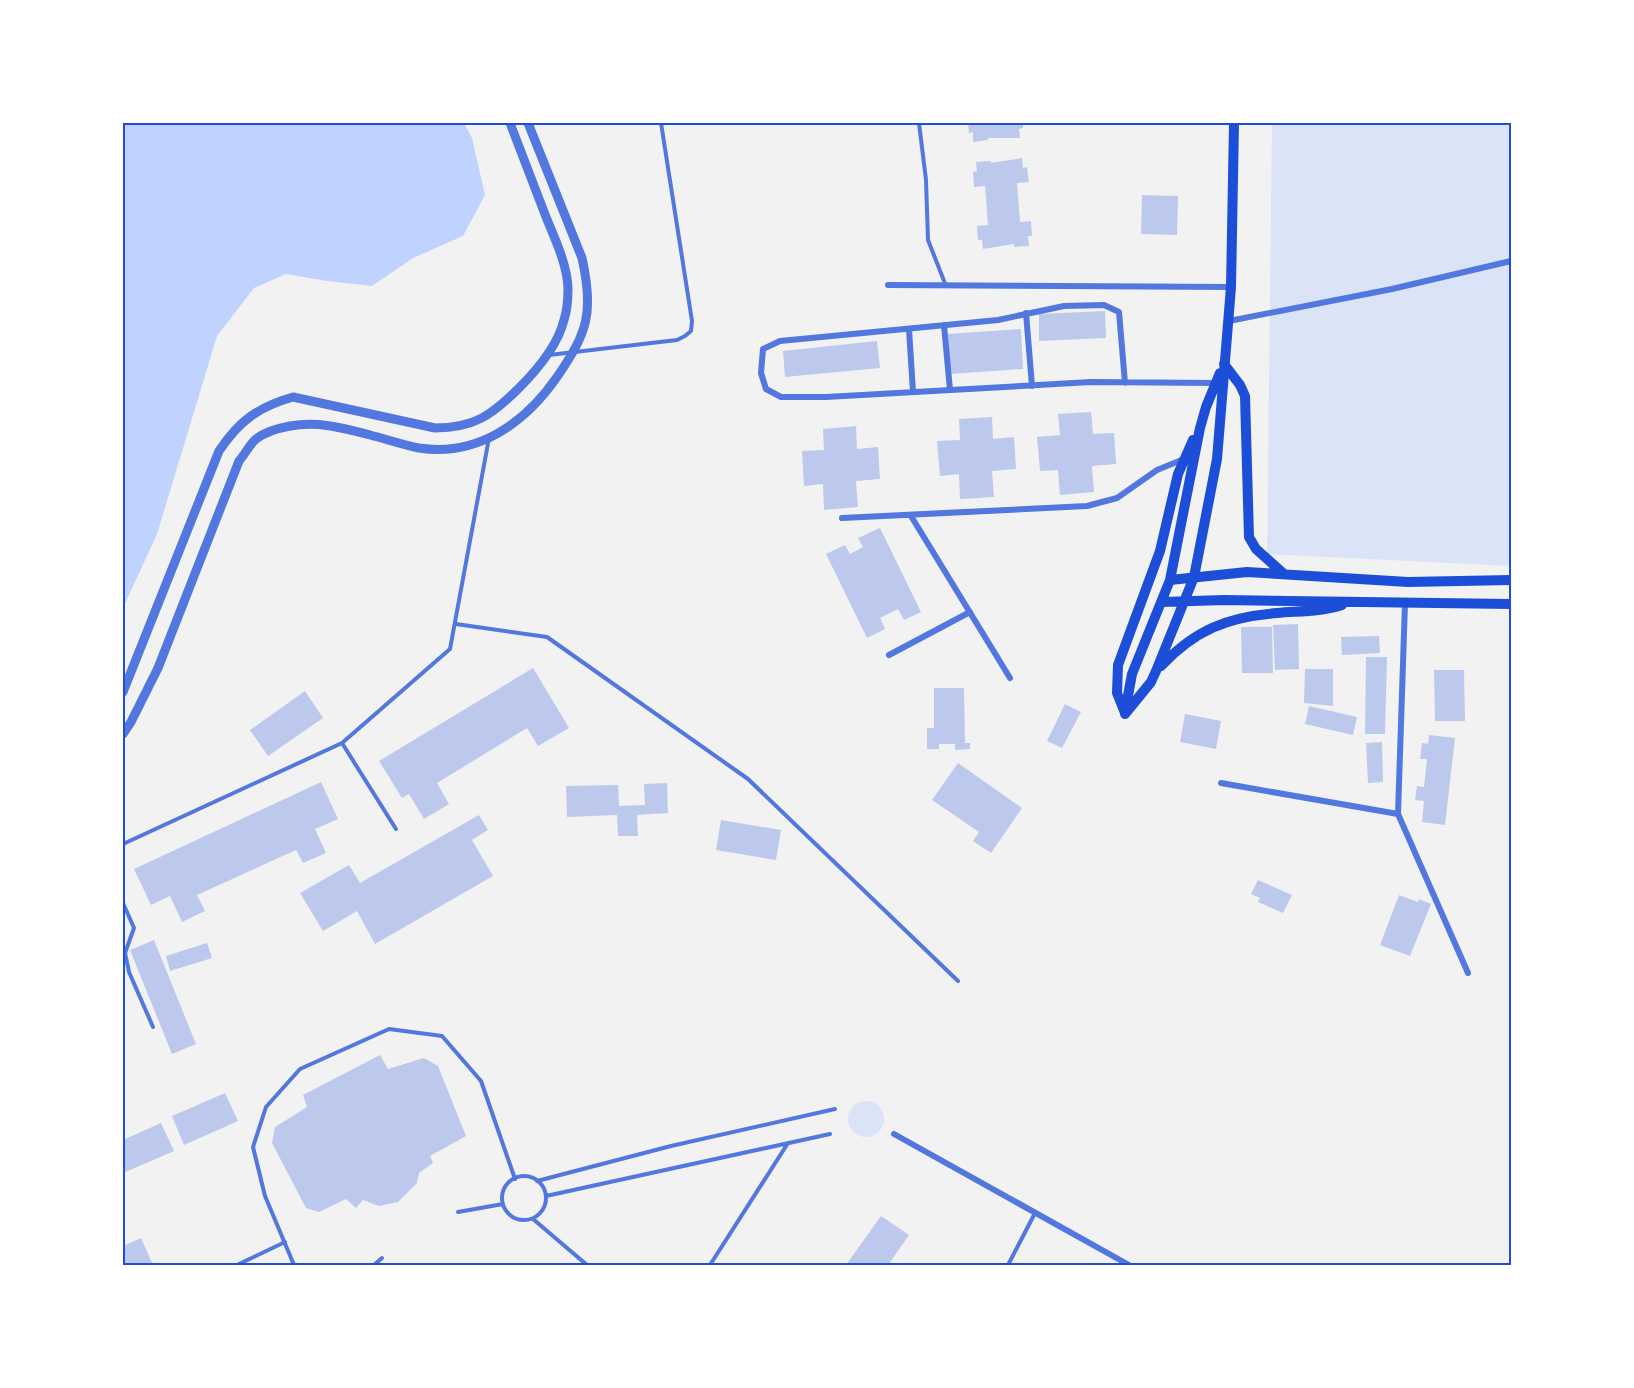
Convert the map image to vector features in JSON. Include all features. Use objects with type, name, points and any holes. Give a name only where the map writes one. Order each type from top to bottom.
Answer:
[{"type":"main road","points":[[1125,714],[1151,682],[1194,577],[1218,459],[1231,287],[1234,123]]},
{"type":"main road","points":[[1125,714],[1117,693],[1118,665],[1160,551],[1178,474],[1224,364]]},
{"type":"main road","points":[[1224,364],[1240,385],[1245,396],[1250,537],[1256,549],[1284,574]]},
{"type":"main road","points":[[1125,714],[1132,674],[1170,580],[1202,420]]},
{"type":"main road","points":[[1170,580],[1246,572],[1407,582],[1511,580]]},
{"type":"main road","points":[[1162,602],[1224,600],[1511,604]]},
{"type":"main road","points":[[1156,671],[1178,648],[1202,631],[1230,621],[1273,613],[1328,610],[1351,602]]},
{"type":"street","points":[[123,692],[219,451],[230,434],[247,418],[272,403],[293,397],[435,428],[453,428],[489,415],[526,381],[545,356],[564,319],[568,287],[560,254],[510,123]]},
{"type":"street","points":[[123,734],[158,668],[239,461],[256,439],[278,428],[300,424],[326,424],[419,447],[439,449],[457,447],[489,438],[515,423],[544,396],[575,351],[586,324],[586,276],[582,258],[528,123]]},
{"type":"street","points":[[1229,321],[1511,261]]},
{"type":"street","points":[[888,285],[1231,287]]},
{"type":"street","points":[[1125,383],[1119,312],[1104,304],[1064,306],[998,320],[780,342],[763,349],[761,373],[766,389],[781,397],[1125,383],[1216,383]]},
{"type":"street","points":[[1026,314],[1032,386]]},
{"type":"street","points":[[944,325],[950,390]]},
{"type":"street","points":[[909,329],[913,392]]},
{"type":"street","points":[[842,518],[1087,507],[1118,498],[1157,470],[1185,458]]},
{"type":"street","points":[[911,516],[1010,678]]},
{"type":"street","points":[[1405,603],[1398,814],[1468,973]]},
{"type":"street","points":[[889,655],[970,612]]},
{"type":"street","points":[[1221,783],[1398,814]]},
{"type":"street","points":[[894,1134],[1129,1265]]},
{"type":"lane","points":[[545,356],[677,340],[691,331],[692,321],[662,123]]},
{"type":"lane","points":[[919,123],[926,180],[928,240],[945,286]]},
{"type":"lane","points":[[123,844],[342,743],[450,649],[489,438]]},
{"type":"lane","points":[[456,624],[547,637],[748,779],[958,981]]},
{"type":"lane","points":[[342,743],[396,829]]},
{"type":"lane","points":[[123,903],[134,928],[125,953],[129,972],[153,1027]]},
{"type":"lane","points":[[294,1265],[266,1196],[254,1147],[266,1107],[300,1069],[389,1029],[442,1036],[481,1081],[514,1179]]},
{"type":"lane","points":[[537,1181],[671,1146],[835,1109]]},
{"type":"lane","points":[[546,1196],[830,1134]]},
{"type":"lane","points":[[710,1265],[788,1143]]},
{"type":"lane","points":[[528,1177],[537,1181],[544,1189],[546,1196],[544,1209],[532,1219],[518,1219],[506,1211],[503,1204],[505,1189],[514,1179],[528,1177]]},
{"type":"lane","points":[[458,1212],[503,1204]]},
{"type":"lane","points":[[1008,1265],[1035,1213]]},
{"type":"lane","points":[[532,1219],[587,1265]]},
{"type":"lane","points":[[237,1265],[285,1242]]},
{"type":"lane","points":[[374,1265],[382,1258]]},
{"type":"shaded area","points":[[1272,123],[1511,123],[1511,566],[1267,554]]},
{"type":"shaded area","points":[[866,1101],[879,1106],[884,1119],[879,1132],[866,1137],[853,1132],[848,1119],[853,1106]]},
{"type":"water","points":[[123,123],[464,123],[472,138],[485,195],[463,236],[413,258],[372,286],[286,274],[254,288],[217,336],[157,534],[123,608]]},
{"type":"building","points":[[968,123],[1023,123],[1023,128],[1019,129],[1020,138],[988,138],[988,140],[973,142],[973,132],[969,133]]},
{"type":"building","points":[[1022,158],[1023,168],[1027,167],[1029,182],[1017,183],[1020,222],[1031,221],[1032,236],[1028,236],[1029,246],[1014,247],[1014,244],[983,249],[982,240],[978,240],[977,226],[988,225],[985,186],[974,187],[973,172],[977,171],[976,162],[991,161],[991,163]]},
{"type":"building","points":[[1142,195],[1178,196],[1177,235],[1141,234]]},
{"type":"building","points":[[1105,311],[1106,338],[1039,341],[1039,314]]},
{"type":"building","points":[[1021,329],[1023,369],[950,374],[948,334]]},
{"type":"building","points":[[877,341],[880,368],[785,377],[783,351]]},
{"type":"building","points":[[1091,412],[1093,434],[1114,433],[1116,464],[1092,466],[1094,492],[1060,495],[1058,470],[1040,471],[1037,437],[1060,435],[1058,414]]},
{"type":"building","points":[[992,417],[993,439],[1014,437],[1016,469],[992,471],[994,497],[960,499],[959,474],[940,476],[937,441],[960,440],[959,419]]},
{"type":"building","points":[[856,426],[857,449],[878,447],[880,479],[856,481],[858,507],[824,510],[823,484],[804,486],[802,451],[824,450],[823,429]]},
{"type":"building","points":[[880,528],[921,612],[904,620],[898,609],[880,618],[885,629],[867,638],[826,554],[845,545],[850,554],[863,547],[858,538]]},
{"type":"building","points":[[1298,624],[1299,669],[1275,670],[1273,625]]},
{"type":"building","points":[[1241,627],[1272,627],[1273,673],[1242,673]]},
{"type":"building","points":[[1379,636],[1380,653],[1342,655],[1341,637]]},
{"type":"building","points":[[1366,657],[1387,657],[1385,734],[1365,734]]},
{"type":"building","points":[[533,668],[569,728],[538,746],[527,728],[437,783],[449,804],[424,819],[409,794],[402,798],[379,761]]},
{"type":"building","points":[[1305,669],[1333,669],[1333,706],[1304,703]]},
{"type":"building","points":[[1434,670],[1464,670],[1465,721],[1435,721]]},
{"type":"building","points":[[934,688],[964,688],[965,743],[970,743],[970,749],[955,750],[955,744],[939,744],[939,749],[927,749],[927,728],[934,728]]},
{"type":"building","points":[[305,691],[323,718],[268,756],[250,730]]},
{"type":"building","points":[[1065,704],[1081,712],[1062,748],[1047,741]]},
{"type":"building","points":[[1309,706],[1357,717],[1353,735],[1305,724]]},
{"type":"building","points":[[1185,714],[1221,721],[1216,749],[1180,742]]},
{"type":"building","points":[[1429,735],[1455,738],[1445,825],[1422,822],[1424,801],[1415,800],[1417,786],[1424,787],[1427,759],[1420,759],[1422,743],[1428,744]]},
{"type":"building","points":[[1382,742],[1383,782],[1368,783],[1366,743]]},
{"type":"building","points":[[958,763],[1022,808],[991,853],[973,841],[979,832],[932,800]]},
{"type":"building","points":[[321,782],[338,819],[315,829],[326,853],[303,863],[296,850],[197,895],[205,911],[182,922],[170,896],[151,905],[134,869]]},
{"type":"building","points":[[667,783],[668,813],[637,815],[638,836],[618,836],[617,815],[567,817],[566,786],[618,785],[619,806],[645,805],[644,784]]},
{"type":"building","points":[[479,815],[488,830],[472,840],[493,876],[375,944],[357,911],[323,931],[300,893],[349,865],[360,883]]},
{"type":"building","points":[[721,820],[781,830],[776,860],[716,850]]},
{"type":"building","points":[[1258,880],[1292,895],[1283,913],[1258,902],[1260,898],[1251,894]]},
{"type":"building","points":[[1399,895],[1431,904],[1410,956],[1380,945]]},
{"type":"building","points":[[154,940],[196,1044],[172,1054],[130,950]]},
{"type":"building","points":[[207,943],[212,958],[170,971],[166,956]]},
{"type":"building","points":[[380,1055],[388,1069],[424,1058],[438,1066],[466,1136],[430,1156],[433,1163],[419,1173],[417,1183],[398,1202],[379,1206],[363,1200],[356,1208],[346,1199],[319,1212],[306,1208],[272,1143],[275,1127],[307,1107],[303,1095]]},
{"type":"building","points":[[225,1093],[238,1121],[184,1145],[172,1116]]},
{"type":"building","points":[[161,1123],[174,1151],[123,1173],[123,1140]]},
{"type":"building","points":[[881,1216],[909,1235],[888,1265],[846,1265]]},
{"type":"building","points":[[141,1238],[153,1265],[123,1265],[123,1246]]}]
